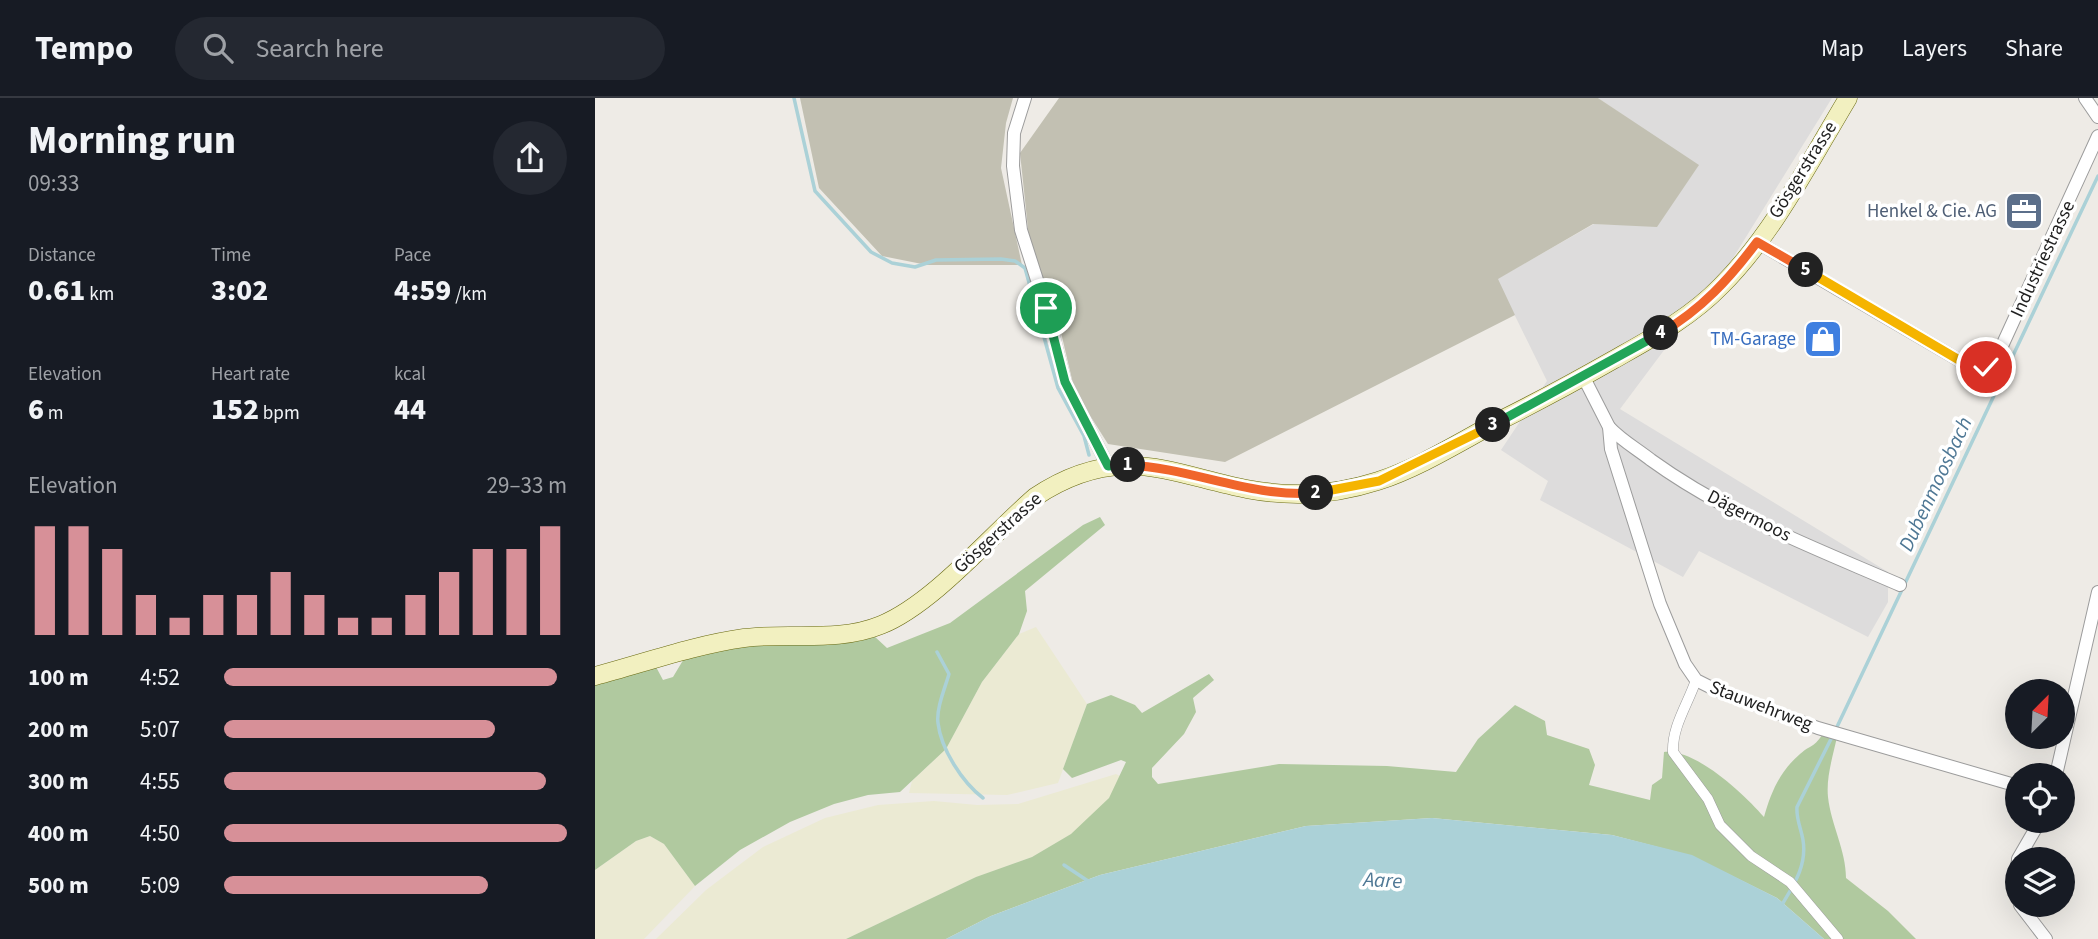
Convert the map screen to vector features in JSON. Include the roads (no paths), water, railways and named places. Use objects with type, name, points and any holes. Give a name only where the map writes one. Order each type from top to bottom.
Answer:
[{"type":"main road","name":"Gösgerstrasse","points":[[595,676],[732,640],[830,636],[854,633],[881,625],[913,608],[1035,497],[1071,475],[1108,466],[1149,466],[1281,494],[1326,492],[1364,485],[1394,475],[1678,323],[1723,284],[1757,242],[1849,98]]},
{"type":"street","points":[[1024,98],[1014,133],[1013,166],[1021,230],[1046,308],[1065,382],[1108,466]]},
{"type":"street","points":[[2085,98],[2098,117]]},
{"type":"street","name":"Industriestrasse","points":[[1757,242],[1976,370],[1986,367],[1996,359],[2098,136]]},
{"type":"street","name":"Stauwehrweg","points":[[1583,376],[1609,427],[1611,449],[1660,604],[1685,664],[1696,680],[1716,691],[1818,728],[2005,782]]},
{"type":"street","name":"Dägermoos","points":[[1609,427],[1675,477],[1697,490],[1777,532],[1900,585]]},
{"type":"street","points":[[2059,763],[2098,592]]},
{"type":"street","points":[[1696,680],[1675,728],[1673,752],[1696,780],[1720,825],[1735,842],[1793,885],[1838,939]]},
{"type":"street","points":[[2029,917],[2046,939]]},
{"type":"water","name":"Aare","points":[[1432,818],[1612,835],[1692,855],[1777,898],[1824,939],[946,939],[991,916],[1100,875],[1306,826]]},
{"type":"waterway","points":[[794,98],[815,191],[871,252],[892,263],[915,267],[936,260],[1001,259],[1015,261],[1025,268],[1058,388],[1084,436],[1089,455]]},
{"type":"waterway","name":"Dubenmoosbach","points":[[1836,729],[2098,176]]},
{"type":"waterway","points":[[937,652],[949,674],[938,711],[943,743],[954,764],[983,798]]},
{"type":"waterway","name":"Dubenmoosbach","points":[[1783,903],[1802,865],[1804,849],[1797,807],[1832,737]]},
{"type":"waterway","points":[[1064,865],[1088,881]]},
{"type":"place","name":"Henkel & Cie. AG","points":[[2024,211]]},
{"type":"place","name":"TM-Garage","points":[[1823,339]]}]
